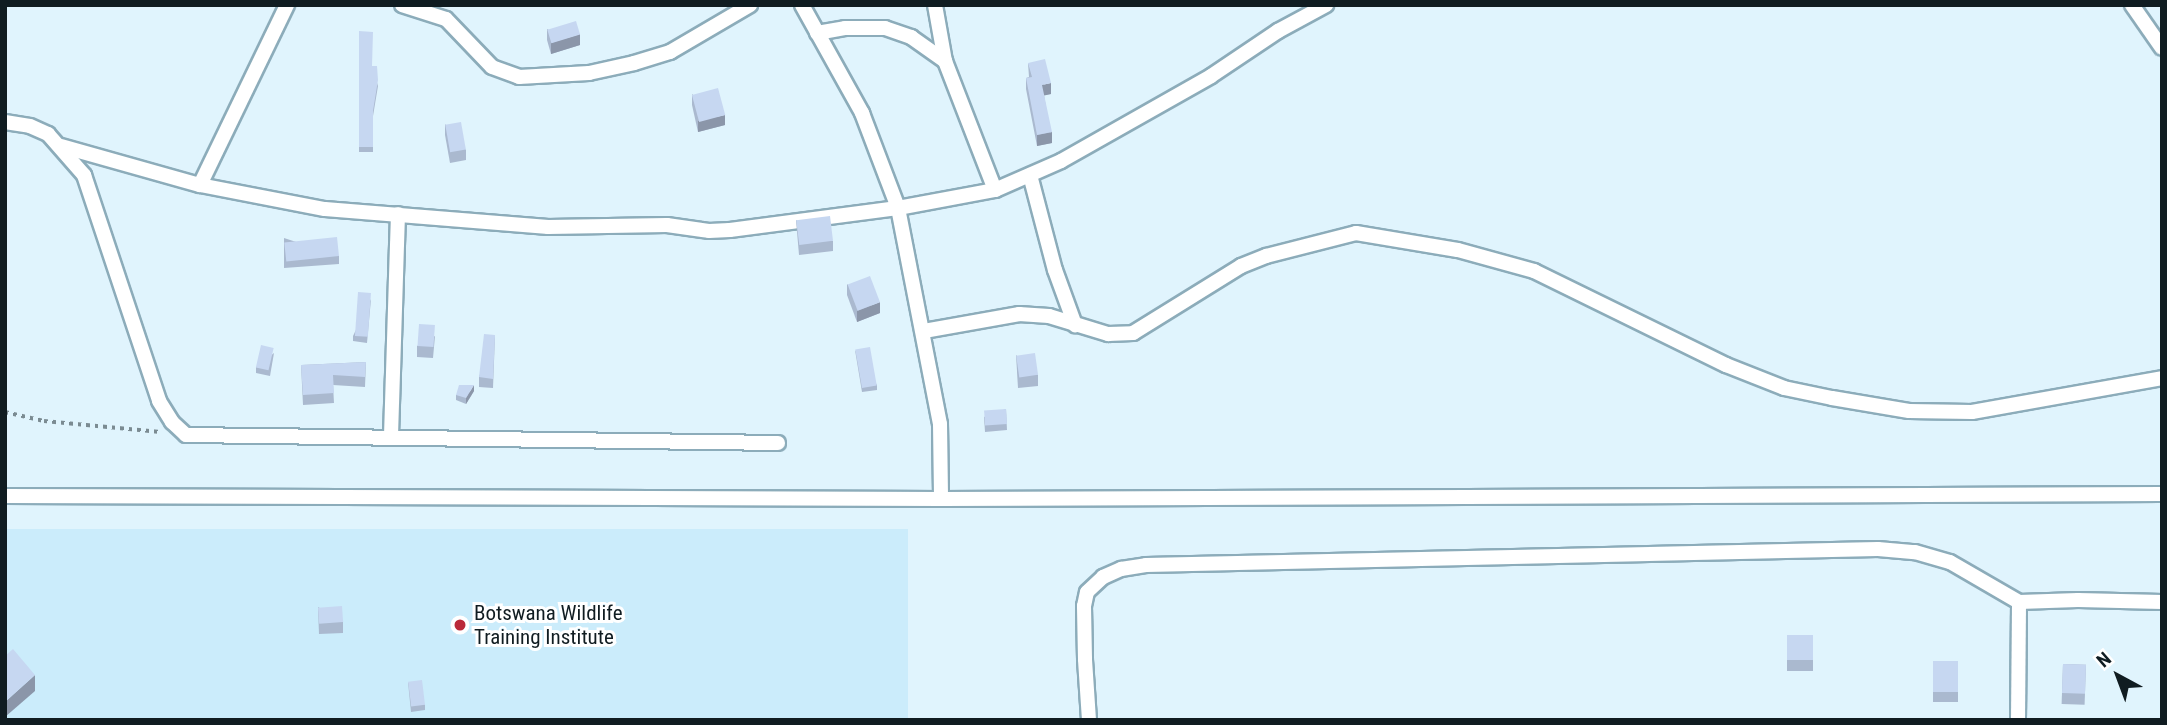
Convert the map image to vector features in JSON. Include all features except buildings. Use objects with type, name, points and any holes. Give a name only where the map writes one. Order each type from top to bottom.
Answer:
[{"type":"street","points":[[200,185],[287,5]]},
{"type":"street","points":[[402,5],[446,19],[492,67],[519,77],[589,73],[670,52],[750,5]]},
{"type":"street","points":[[803,5],[862,113],[898,208],[940,424],[942,499]]},
{"type":"street","points":[[935,5],[945,61],[995,190]]},
{"type":"street","points":[[61,146],[200,185],[325,209],[548,227],[667,225],[709,232],[898,208],[995,190],[1061,161],[1212,76],[1278,30],[1326,5]]},
{"type":"street","points":[[2132,5],[2162,48]]},
{"type":"street","points":[[817,33],[845,28],[885,28],[911,37],[945,61]]},
{"type":"street","points":[[5,121],[30,126],[48,134],[84,175],[159,401],[172,422],[186,435],[778,443]]},
{"type":"street","points":[[1030,174],[1055,270],[1075,325]]},
{"type":"street","points":[[391,436],[398,214]]},
{"type":"street","points":[[924,331],[1019,314],[1049,316],[1108,334],[1133,334],[1241,267],[1266,256],[1356,233],[1458,250],[1534,271],[1726,365],[1784,388],[1832,398],[1909,411],[1972,412],[2162,378]]},
{"type":"street","points":[[5,496],[942,499],[2162,494]]},
{"type":"street","points":[[1089,720],[1084,606],[1087,592],[1103,577],[1121,569],[1146,565],[1878,549],[1915,552],[1950,562],[2019,602],[2162,602]]},
{"type":"street","points":[[2018,720],[2019,602]]},
{"type":"path","points":[[5,412],[44,421],[186,435]]},
{"type":"shaded area","name":"Botswana Wildlife Training Institute","points":[[5,529],[908,529],[908,720],[5,720]]},
{"type":"place","name":"Botswana Wildlife Training Institute","points":[[460,625]]}]
